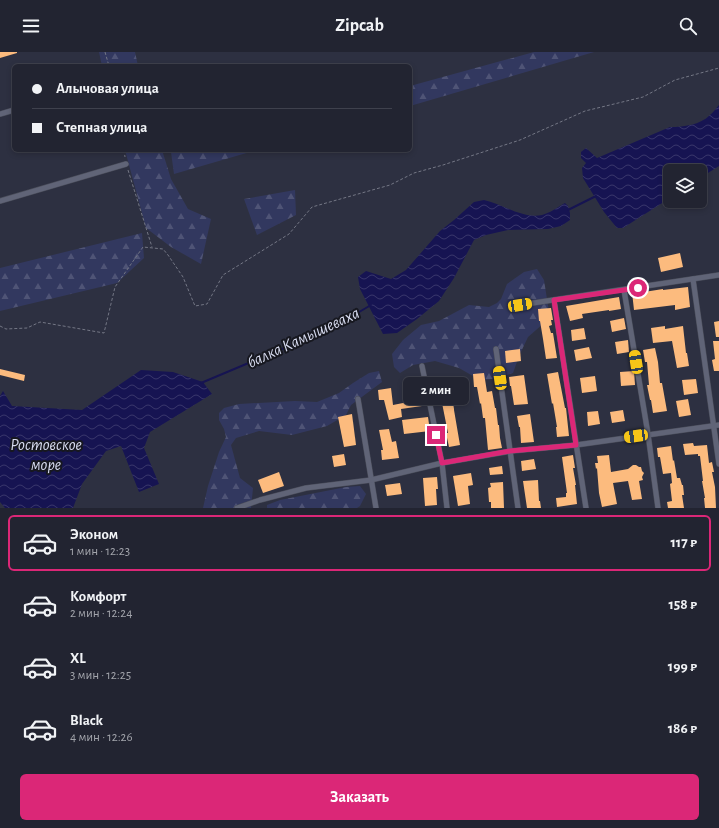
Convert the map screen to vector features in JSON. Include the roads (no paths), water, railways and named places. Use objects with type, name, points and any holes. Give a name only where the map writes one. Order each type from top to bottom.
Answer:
[{"type":"street","points":[[0,114],[12,111]]},
{"type":"street","points":[[0,201],[126,164]]},
{"type":"street","points":[[520,305],[719,275]]},
{"type":"street","points":[[693,279],[716,425],[719,464]]},
{"type":"street","points":[[624,290],[648,434],[658,508]]},
{"type":"street","points":[[554,300],[586,508]]},
{"type":"street","points":[[496,349],[518,508]]},
{"type":"street","points":[[422,366],[442,463],[448,508]]},
{"type":"street","points":[[358,399],[376,508]]},
{"type":"street","points":[[237,508],[260,500],[306,488],[371,480],[442,463],[510,451],[576,445],[716,425]]},
{"type":"water","points":[[719,105],[719,166],[707,174],[707,164],[663,164],[663,202],[623,228],[617,228],[604,212],[583,178],[582,168],[586,163],[581,158],[581,152],[586,148],[597,158],[670,127],[681,127],[697,123],[711,114]]},
{"type":"water","points":[[484,200],[520,213],[535,216],[548,213],[565,203],[568,206],[570,220],[561,226],[548,229],[508,230],[486,235],[474,240],[454,278],[439,301],[397,333],[383,334],[360,289],[358,277],[366,271],[391,279],[406,270],[440,231],[474,202]]},
{"type":"water","name":"Ростовское море","points":[[141,370],[173,372],[203,382],[212,394],[150,432],[144,448],[159,484],[139,492],[121,446],[106,451],[82,484],[73,508],[5,508],[0,502],[0,396],[3,391],[12,406],[82,410]]},
{"type":"waterway","name":"балка Камышеваха","points":[[568,210],[596,196]]},
{"type":"waterway","name":"балка Камышеваха","points":[[201,383],[332,328],[371,305]]}]
